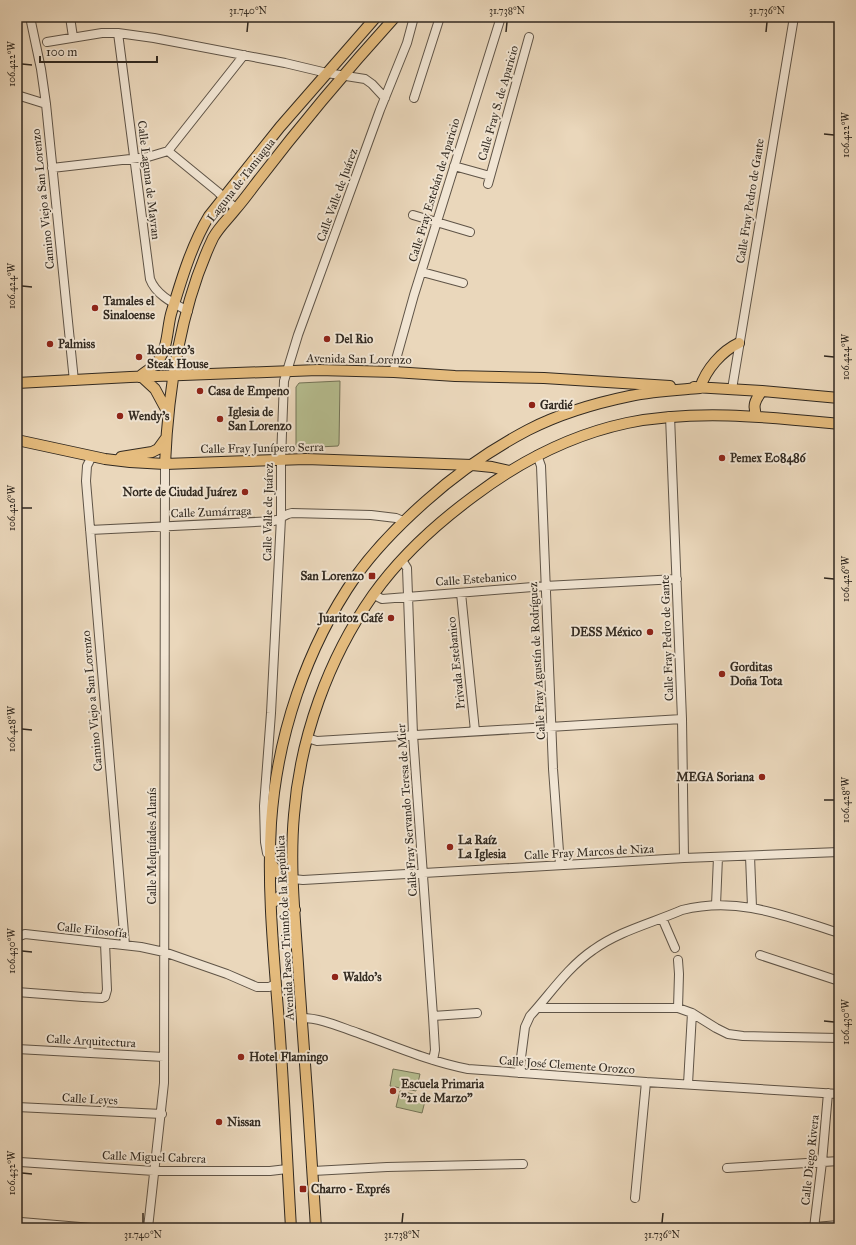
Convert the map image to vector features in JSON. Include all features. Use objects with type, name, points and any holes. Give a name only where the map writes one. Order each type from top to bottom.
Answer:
[{"type":"main road","name":"Laguna de Tamiagua","points":[[141,377],[158,362],[164,351],[174,304],[191,253],[209,216],[280,127],[376,17]]},
{"type":"main road","name":"Laguna de Tamiagua","points":[[165,464],[168,413],[182,333],[196,283],[214,237],[290,138],[395,17]]},
{"type":"main road","points":[[700,388],[706,375],[720,357],[727,349],[739,343]]},
{"type":"main road","name":"Avenida San Lorenzo","points":[[17,383],[318,370],[564,379],[700,388]]},
{"type":"main road","points":[[141,377],[155,389],[168,413]]},
{"type":"main road","points":[[291,1228],[271,904],[270,861],[272,811],[278,767],[291,714],[309,663],[326,626],[357,575],[377,549],[403,521],[436,492],[472,465],[528,430],[576,410],[630,396],[700,388],[762,391],[839,398]]},
{"type":"main road","points":[[757,417],[754,412],[754,404],[762,391]]},
{"type":"main road","name":"Avenida Paseo Triunfo de la República","points":[[316,1228],[293,879],[292,838],[297,786],[307,738],[324,688],[356,622],[374,595],[402,560],[458,507],[509,471],[537,455],[561,444],[587,434],[624,424],[670,416],[722,415],[839,424]]},
{"type":"main road","points":[[105,459],[141,455],[152,452],[158,449],[166,438]]},
{"type":"main road","name":"Calle Fray Junípero Serra","points":[[17,440],[105,459],[130,462],[165,464],[281,459],[472,465],[492,467],[509,471]]},
{"type":"main road","points":[[270,861],[279,874],[283,877],[293,879]]},
{"type":"main road","points":[[271,904],[279,897],[286,898],[295,910]]},
{"type":"street","name":"Camino Viejo a San Lorenzo","points":[[30,17],[41,69],[46,104],[74,380]]},
{"type":"street","points":[[70,17],[73,37]]},
{"type":"street","name":"Calle Valle de Juárez","points":[[270,861],[265,842],[264,806],[271,714],[281,518],[281,459],[284,384],[286,371],[385,98],[407,43],[414,17]]},
{"type":"street","points":[[414,98],[440,17]]},
{"type":"street","name":"Calle Fray Estebán de Aparicio","points":[[394,372],[395,363],[422,272],[501,17]]},
{"type":"street","name":"Calle Fray Pedro de Gante","points":[[732,389],[794,17]]},
{"type":"street","points":[[47,42],[73,37],[118,33],[244,55],[327,73],[365,79],[385,98]]},
{"type":"street","name":"Calle Laguna de Mayran","points":[[118,33],[150,279],[156,290],[174,304],[188,311]]},
{"type":"street","name":"Calle Fray S. de Aparicio","points":[[488,184],[530,37]]},
{"type":"street","points":[[52,168],[148,157],[168,151],[244,55]]},
{"type":"street","points":[[17,95],[46,104]]},
{"type":"street","points":[[168,151],[224,197],[236,209]]},
{"type":"street","name":"Calle Fray S. de Aparicio","points":[[454,166],[490,176]]},
{"type":"street","points":[[413,215],[470,232]]},
{"type":"street","points":[[422,272],[463,283]]},
{"type":"street","name":"Calle Fray Pedro de Gante","points":[[670,416],[682,719],[684,858]]},
{"type":"street","name":"Calle Fray Agustín de Rodríguez","points":[[537,455],[541,466],[545,586],[560,865]]},
{"type":"street","name":"Camino Viejo a San Lorenzo","points":[[92,456],[87,466],[86,481],[125,945]]},
{"type":"street","name":"Calle Melquíades Alanís","points":[[148,1228],[162,1114],[164,1084],[165,464]]},
{"type":"street","name":"Calle Zumárraga","points":[[90,530],[274,521],[292,513],[371,515],[396,518],[403,521]]},
{"type":"street","name":"Calle Fray Servando Teresa de Mier","points":[[402,560],[407,568],[413,735],[433,1016],[435,1050],[433,1060]]},
{"type":"street","name":"Calle Estebanico","points":[[374,595],[382,599],[545,586],[677,579]]},
{"type":"street","name":"Privada Estebanico","points":[[461,593],[475,731]]},
{"type":"street","points":[[307,738],[317,741],[682,719]]},
{"type":"street","name":"Calle Fray Marcos de Niza","points":[[293,879],[303,880],[424,874],[684,858],[839,852]]},
{"type":"street","points":[[750,856],[752,907]]},
{"type":"street","points":[[716,905],[718,857]]},
{"type":"street","points":[[519,1074],[525,1027],[530,1016],[579,960],[593,949],[610,939],[682,910],[694,907],[716,905],[752,907],[839,934]]},
{"type":"street","points":[[662,918],[675,948]]},
{"type":"street","name":"Calle Filosofía","points":[[17,937],[25,934],[125,945],[164,952]]},
{"type":"street","points":[[17,992],[83,997],[105,997],[107,990],[105,943]]},
{"type":"street","points":[[164,952],[227,974],[257,987],[269,987],[276,984]]},
{"type":"street","points":[[760,954],[839,981]]},
{"type":"street","points":[[678,960],[678,1008]]},
{"type":"street","points":[[538,1008],[678,1008],[692,1013],[728,1034],[743,1036],[839,1038]]},
{"type":"street","points":[[433,1016],[477,1013]]},
{"type":"street","points":[[688,1084],[692,1013]]},
{"type":"street","name":"Calle José Clemente Orozco","points":[[302,1018],[312,1018],[332,1024],[454,1067],[468,1069],[519,1074],[839,1094]]},
{"type":"street","name":"Calle Arquitectura","points":[[17,1049],[164,1057]]},
{"type":"street","points":[[635,1198],[646,1082]]},
{"type":"street","name":"Calle Diego Rivera","points":[[814,1228],[828,1093]]},
{"type":"street","name":"Calle Leyes","points":[[17,1107],[162,1114]]},
{"type":"street","points":[[727,1168],[839,1161]]},
{"type":"street","name":"Calle Miguel Cabrera","points":[[20,1162],[154,1171],[270,1171],[288,1169]]},
{"type":"street","points":[[312,1171],[387,1167],[523,1164]]},
{"type":"street","points":[[17,1223],[21,1222],[92,1228]]},
{"type":"street","points":[[802,1228],[839,1225]]},
{"type":"green space","points":[[340,381],[338,446],[299,448],[296,446],[296,387],[299,383]]},
{"type":"green space","points":[[393,1069],[420,1074],[416,1091],[390,1086]]},
{"type":"green space","points":[[400,1091],[426,1097],[422,1113],[396,1107]]},
{"type":"place","name":"Tamales el Sinaloense","points":[[95,308]]},
{"type":"place","name":"Del Rio","points":[[327,339]]},
{"type":"place","name":"Palmiss","points":[[50,344]]},
{"type":"place","name":"Roberto's Steak House","points":[[139,357]]},
{"type":"place","name":"Casa de Empeno","points":[[200,391]]},
{"type":"place","name":"Gardié","points":[[532,405]]},
{"type":"place","name":"Wendy's","points":[[120,416]]},
{"type":"place","name":"Iglesia de San Lorenzo","points":[[220,419]]},
{"type":"place","name":"Pemex E08486","points":[[722,458]]},
{"type":"place","name":"Norte de Ciudad Juárez","points":[[245,492]]},
{"type":"place","name":"San Lorenzo","points":[[372,576]]},
{"type":"place","name":"Juaritoz Café","points":[[391,618]]},
{"type":"place","name":"DESS México","points":[[650,632]]},
{"type":"place","name":"Gorditas Doña Tota","points":[[722,674]]},
{"type":"place","name":"MEGA Soriana","points":[[762,777]]},
{"type":"place","name":"La Raíz La Iglesia","points":[[450,847]]},
{"type":"place","name":"Waldo's","points":[[335,977]]},
{"type":"place","name":"Hotel Flamingo","points":[[241,1057]]},
{"type":"place","name":"Escuela Primaria \"21 de Marzo\"","points":[[393,1091]]},
{"type":"place","name":"Nissan","points":[[219,1122]]},
{"type":"place","name":"Charro - Exprés","points":[[303,1189]]}]
